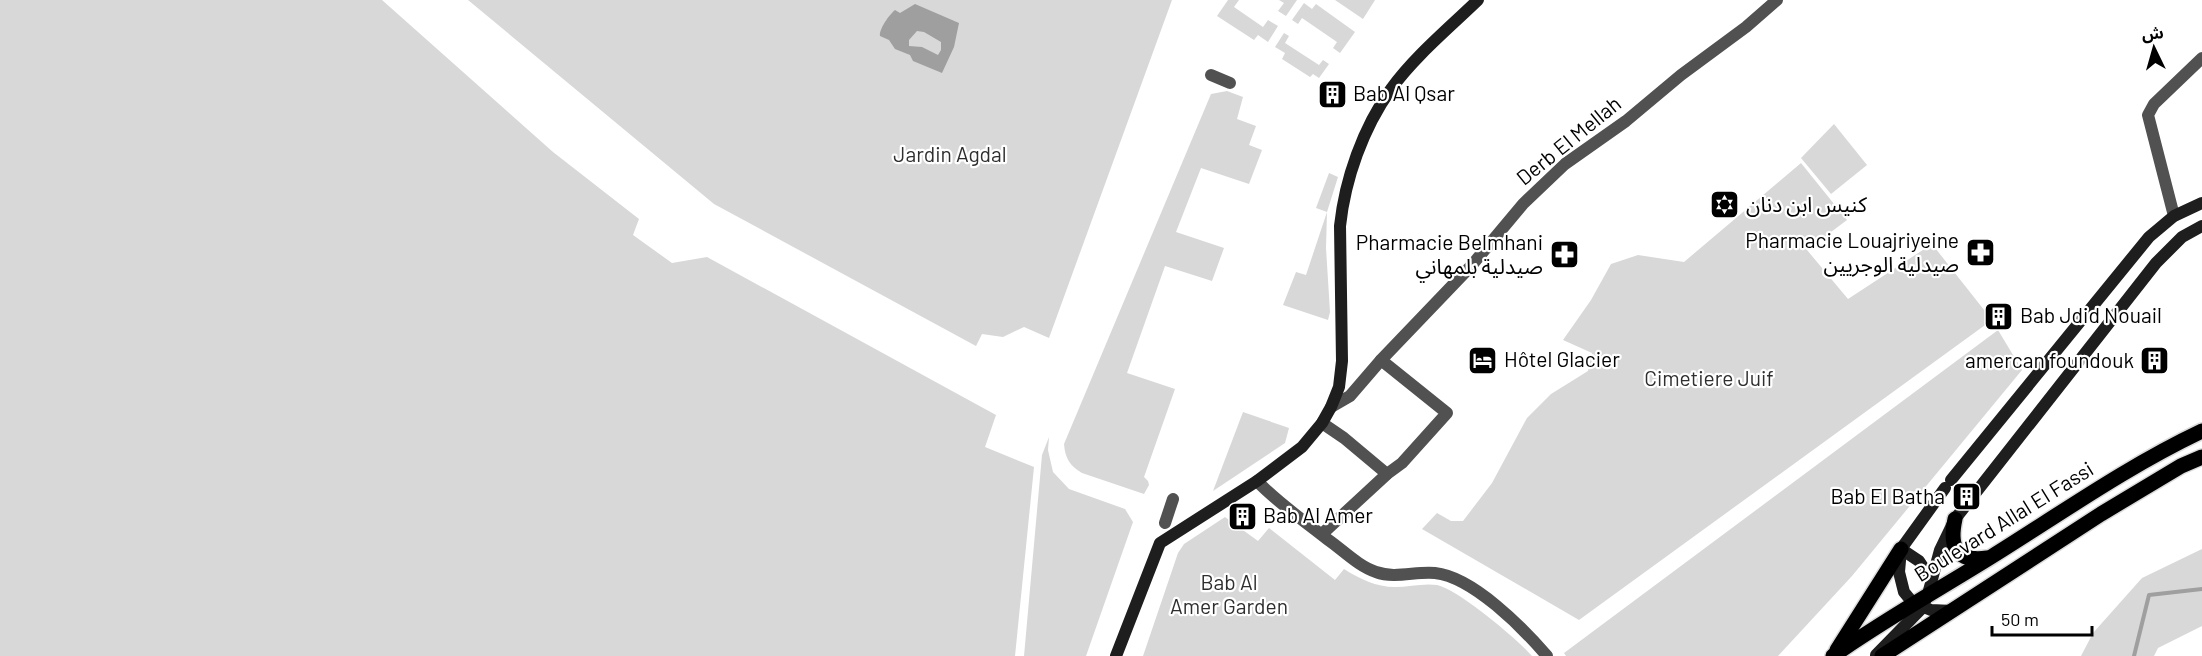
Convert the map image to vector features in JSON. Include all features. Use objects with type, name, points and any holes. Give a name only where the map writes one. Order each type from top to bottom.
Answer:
[{"type":"main road","points":[[1116,656],[1160,543],[1257,481],[1302,447],[1322,423],[1331,407],[1339,387],[1342,361],[1340,242],[1342,210],[1354,165],[1368,130],[1391,90],[1406,71],[1478,0]]},
{"type":"main road","points":[[1833,656],[1901,549],[1948,484],[2143,244],[2174,216],[2202,203]]},
{"type":"main road","points":[[1875,656],[1923,596],[1955,519],[2156,263],[2182,237],[2202,226]]},
{"type":"main road","name":"Boulevard Allal El Fassi","points":[[1833,656],[1923,596],[2073,504],[2202,431]]},
{"type":"main road","points":[[1882,656],[2101,514],[2181,466],[2202,457]]},
{"type":"main road","points":[[1955,519],[1953,539],[1957,551],[1973,559],[1990,557]]},
{"type":"main road","points":[[1901,549],[1899,572],[1901,586],[1953,611]]},
{"type":"main road","points":[[1901,549],[1919,561],[1923,596]]},
{"type":"street","name":"Derb El Mellah","points":[[1331,407],[1350,396],[1381,360],[1472,265],[1523,204],[1565,164],[1626,121],[1777,0]]},
{"type":"street","points":[[2174,216],[2148,115],[2154,104],[2202,58]]},
{"type":"street","points":[[1211,75],[1230,83]]},
{"type":"street","points":[[1322,534],[1402,463],[1447,412],[1381,360]]},
{"type":"street","points":[[1322,423],[1387,474]]},
{"type":"street","points":[[1257,481],[1274,498],[1360,564],[1375,572],[1386,575],[1430,573],[1454,577],[1477,591],[1525,631],[1547,656]]},
{"type":"street","points":[[1165,522],[1173,499]]},
{"type":"green space","points":[[0,0],[382,0],[553,152],[639,219],[633,235],[672,263],[707,257],[996,415],[985,447],[1034,467],[1015,656],[0,656]]},
{"type":"green space","name":"Jardin Agdal","points":[[468,0],[1172,0],[1049,338],[1024,327],[1003,337],[982,334],[976,346],[714,204]]},
{"type":"green space","points":[[1228,0],[1239,0],[1234,7],[1263,27],[1268,20],[1278,26],[1268,42],[1258,35],[1254,40],[1217,16]]},
{"type":"green space","points":[[1279,0],[1297,0],[1286,16],[1278,11],[1284,3]]},
{"type":"green space","points":[[1335,0],[1375,0],[1363,19]]},
{"type":"green space","points":[[1304,3],[1312,9],[1316,4],[1355,32],[1340,53],[1333,48],[1337,42],[1302,18],[1298,24],[1292,20]]},
{"type":"green space","points":[[1284,33],[1289,36],[1285,43],[1319,65],[1323,60],[1329,64],[1319,78],[1313,74],[1310,77],[1282,59],[1285,53],[1275,47]]},
{"type":"green space","points":[[1227,91],[1243,97],[1237,119],[1256,126],[1249,145],[1262,150],[1249,184],[1201,168],[1176,232],[1224,248],[1212,281],[1165,266],[1127,373],[1175,389],[1144,477],[1149,485],[1144,494],[1082,473],[1069,461],[1064,444],[1211,94]]},
{"type":"green space","points":[[1834,124],[1867,165],[1831,194],[1801,158]]},
{"type":"green space","name":"Cimetiere Juif","points":[[1801,163],[1847,220],[1807,250],[1848,299],[1932,244],[1992,320],[1579,620],[1422,529],[1437,513],[1451,521],[1463,521],[1492,483],[1527,418],[1551,394],[1588,371],[1592,353],[1563,340],[1591,300],[1611,264],[1638,255],[1684,262]]},
{"type":"green space","points":[[1329,173],[1338,177],[1327,212],[1316,208]]},
{"type":"green space","points":[[1327,212],[1326,248],[1330,312],[1328,320],[1283,305],[1296,272],[1306,275]]},
{"type":"green space","points":[[1998,330],[2022,370],[1852,576],[1778,656],[1566,656],[1564,653]]},
{"type":"green space","points":[[1243,412],[1289,428],[1285,443],[1213,491]]},
{"type":"green space","points":[[1049,437],[1048,450],[1053,472],[1069,489],[1125,509],[1133,522],[1086,656],[1024,656],[1042,455]]},
{"type":"green space","name":"Bab Al Amer Garden","points":[[1225,517],[1258,541],[1269,528],[1335,580],[1344,569],[1381,586],[1437,585],[1447,589],[1487,616],[1532,656],[1143,656],[1178,553],[1184,544]]},
{"type":"green space","points":[[2202,549],[2202,626],[2158,648],[2154,656],[2081,656],[2093,633],[2142,578]]},
{"type":"shaded area","points":[[915,4],[959,23],[954,47],[942,73],[913,61],[910,55],[895,49],[889,40],[880,36],[890,15],[895,10],[900,13]],"holes":[[[917,31],[924,32],[941,42],[938,55],[922,47],[909,46],[909,40]]]},
{"type":"waterway","points":[[2134,656],[2149,595],[2202,589]]},
{"type":"place","name":"Bab Al Qsar","points":[[1332,94]]},
{"type":"place","name":"كنيس ابن دنان","points":[[1725,205]]},
{"type":"place","name":"Pharmacie Louajriyeine صيدلية الوجريين","points":[[1980,253]]},
{"type":"place","name":"Pharmacie Belmhani صيدلية بلمهاني","points":[[1564,255]]},
{"type":"place","name":"Bab Jdid Nouail","points":[[1999,316]]},
{"type":"place","name":"Hôtel Glacier","points":[[1483,360]]},
{"type":"place","name":"amercan foundouk","points":[[2155,361]]},
{"type":"place","name":"Bab El Batha","points":[[1966,497]]},
{"type":"place","name":"Bab Al Amer","points":[[1242,516]]}]
